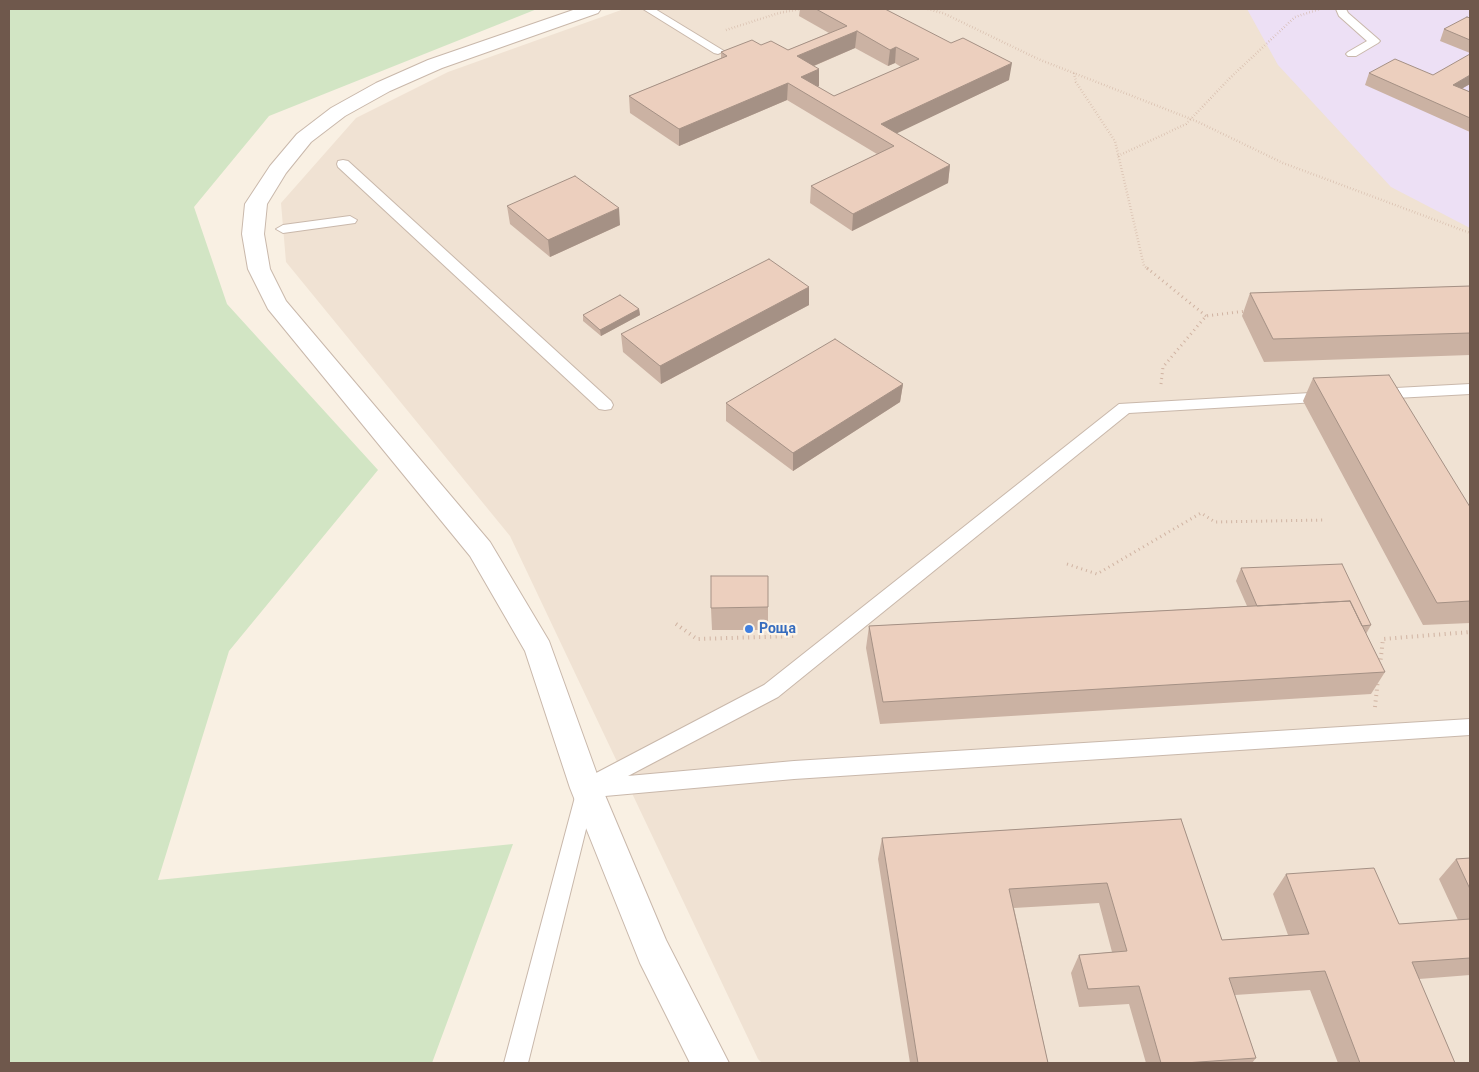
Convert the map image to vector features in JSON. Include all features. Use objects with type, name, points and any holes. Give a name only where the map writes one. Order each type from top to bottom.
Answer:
[{"type":"street","points":[[592,9],[435,64],[384,87],[338,112],[304,138],[277,170],[256,204],[254,234],[259,269],[276,304],[480,549],[539,649],[586,788],[653,951],[710,1063]]},
{"type":"lane","points":[[648,9],[718,51]]},
{"type":"lane","points":[[1341,9],[1343,14],[1374,41],[1352,54]]},
{"type":"lane","points":[[343,164],[605,405]]},
{"type":"lane","points":[[283,229],[350,220]]},
{"type":"lane","points":[[1361,395],[1470,389]]},
{"type":"lane","points":[[516,1063],[586,788],[771,691],[1125,408],[1342,396]]},
{"type":"lane","points":[[586,788],[794,770],[1470,727]]},
{"type":"path","points":[[721,32],[779,13],[800,9]]},
{"type":"path","points":[[928,9],[943,13],[1038,59],[1191,119],[1283,163],[1470,234]]},
{"type":"path","points":[[1118,156],[1186,124],[1230,78],[1295,17],[1321,9]]},
{"type":"path","points":[[1074,73],[1076,82],[1114,141],[1144,266],[1206,316]]},
{"type":"path","points":[[1163,367],[1206,316],[1253,310]]},
{"type":"path","points":[[1067,564],[1097,574],[1201,513],[1215,522],[1324,520]]},
{"type":"path","points":[[676,624],[697,639],[843,634]]},
{"type":"path","points":[[1380,667],[1383,638],[1470,632]]},
{"type":"path","points":[[1374,714],[1379,676]]},
{"type":"shaded area","points":[[624,9],[1470,9],[1470,1063],[762,1063],[758,1059],[510,536],[286,262],[281,203],[356,118],[448,72]]},
{"type":"shaded area","points":[[1247,9],[1470,9],[1470,228],[1391,187],[1278,65]]},
{"type":"green space","points":[[9,9],[537,9],[269,116],[194,207],[227,304],[378,470],[229,651],[158,880],[513,844],[432,1063],[9,1063]]},
{"type":"building","points":[[816,9],[885,9],[951,43],[963,38],[1012,63],[881,124],[950,165],[853,214],[811,186],[894,146],[788,83],[679,129],[629,96],[727,56],[721,52],[752,40],[761,45],[771,41],[788,50],[847,26]],"holes":[[[857,31],[890,50],[896,47],[919,59],[834,96],[801,77],[819,69],[797,56]]]},
{"type":"building","points":[[1467,17],[1470,18],[1470,40],[1444,29]]},
{"type":"building","points":[[1470,54],[1470,75],[1453,85],[1470,92],[1470,118],[1369,73],[1395,59],[1433,75]]},
{"type":"building","points":[[575,176],[619,208],[548,240],[507,206]]},
{"type":"building","points":[[769,259],[809,287],[660,366],[621,334]]},
{"type":"building","points":[[1470,286],[1470,333],[1273,339],[1250,293]]},
{"type":"building","points":[[620,295],[639,309],[600,330],[583,315]]},
{"type":"building","points":[[835,339],[903,384],[793,453],[726,403]]},
{"type":"building","points":[[1389,375],[1470,507],[1470,601],[1437,603],[1313,378]]},
{"type":"building","points":[[1342,564],[1371,625],[1362,626],[1350,601],[1257,606],[1241,568]]},
{"type":"building","points":[[711,576],[768,576],[768,607],[711,608]]},
{"type":"building","points":[[1350,601],[1385,672],[883,702],[869,626]]},
{"type":"building","points":[[1181,819],[1222,940],[1309,934],[1286,874],[1374,868],[1399,924],[1470,919],[1470,958],[1412,962],[1455,1063],[1360,1063],[1325,971],[1229,978],[1256,1058],[1161,1063],[1139,986],[1088,989],[1079,955],[1127,951],[1107,883],[1009,889],[1048,1063],[918,1063],[882,838]]},
{"type":"building","points":[[1470,858],[1470,889],[1456,859]]},
{"type":"place","name":"Роща","points":[[749,629]]}]
